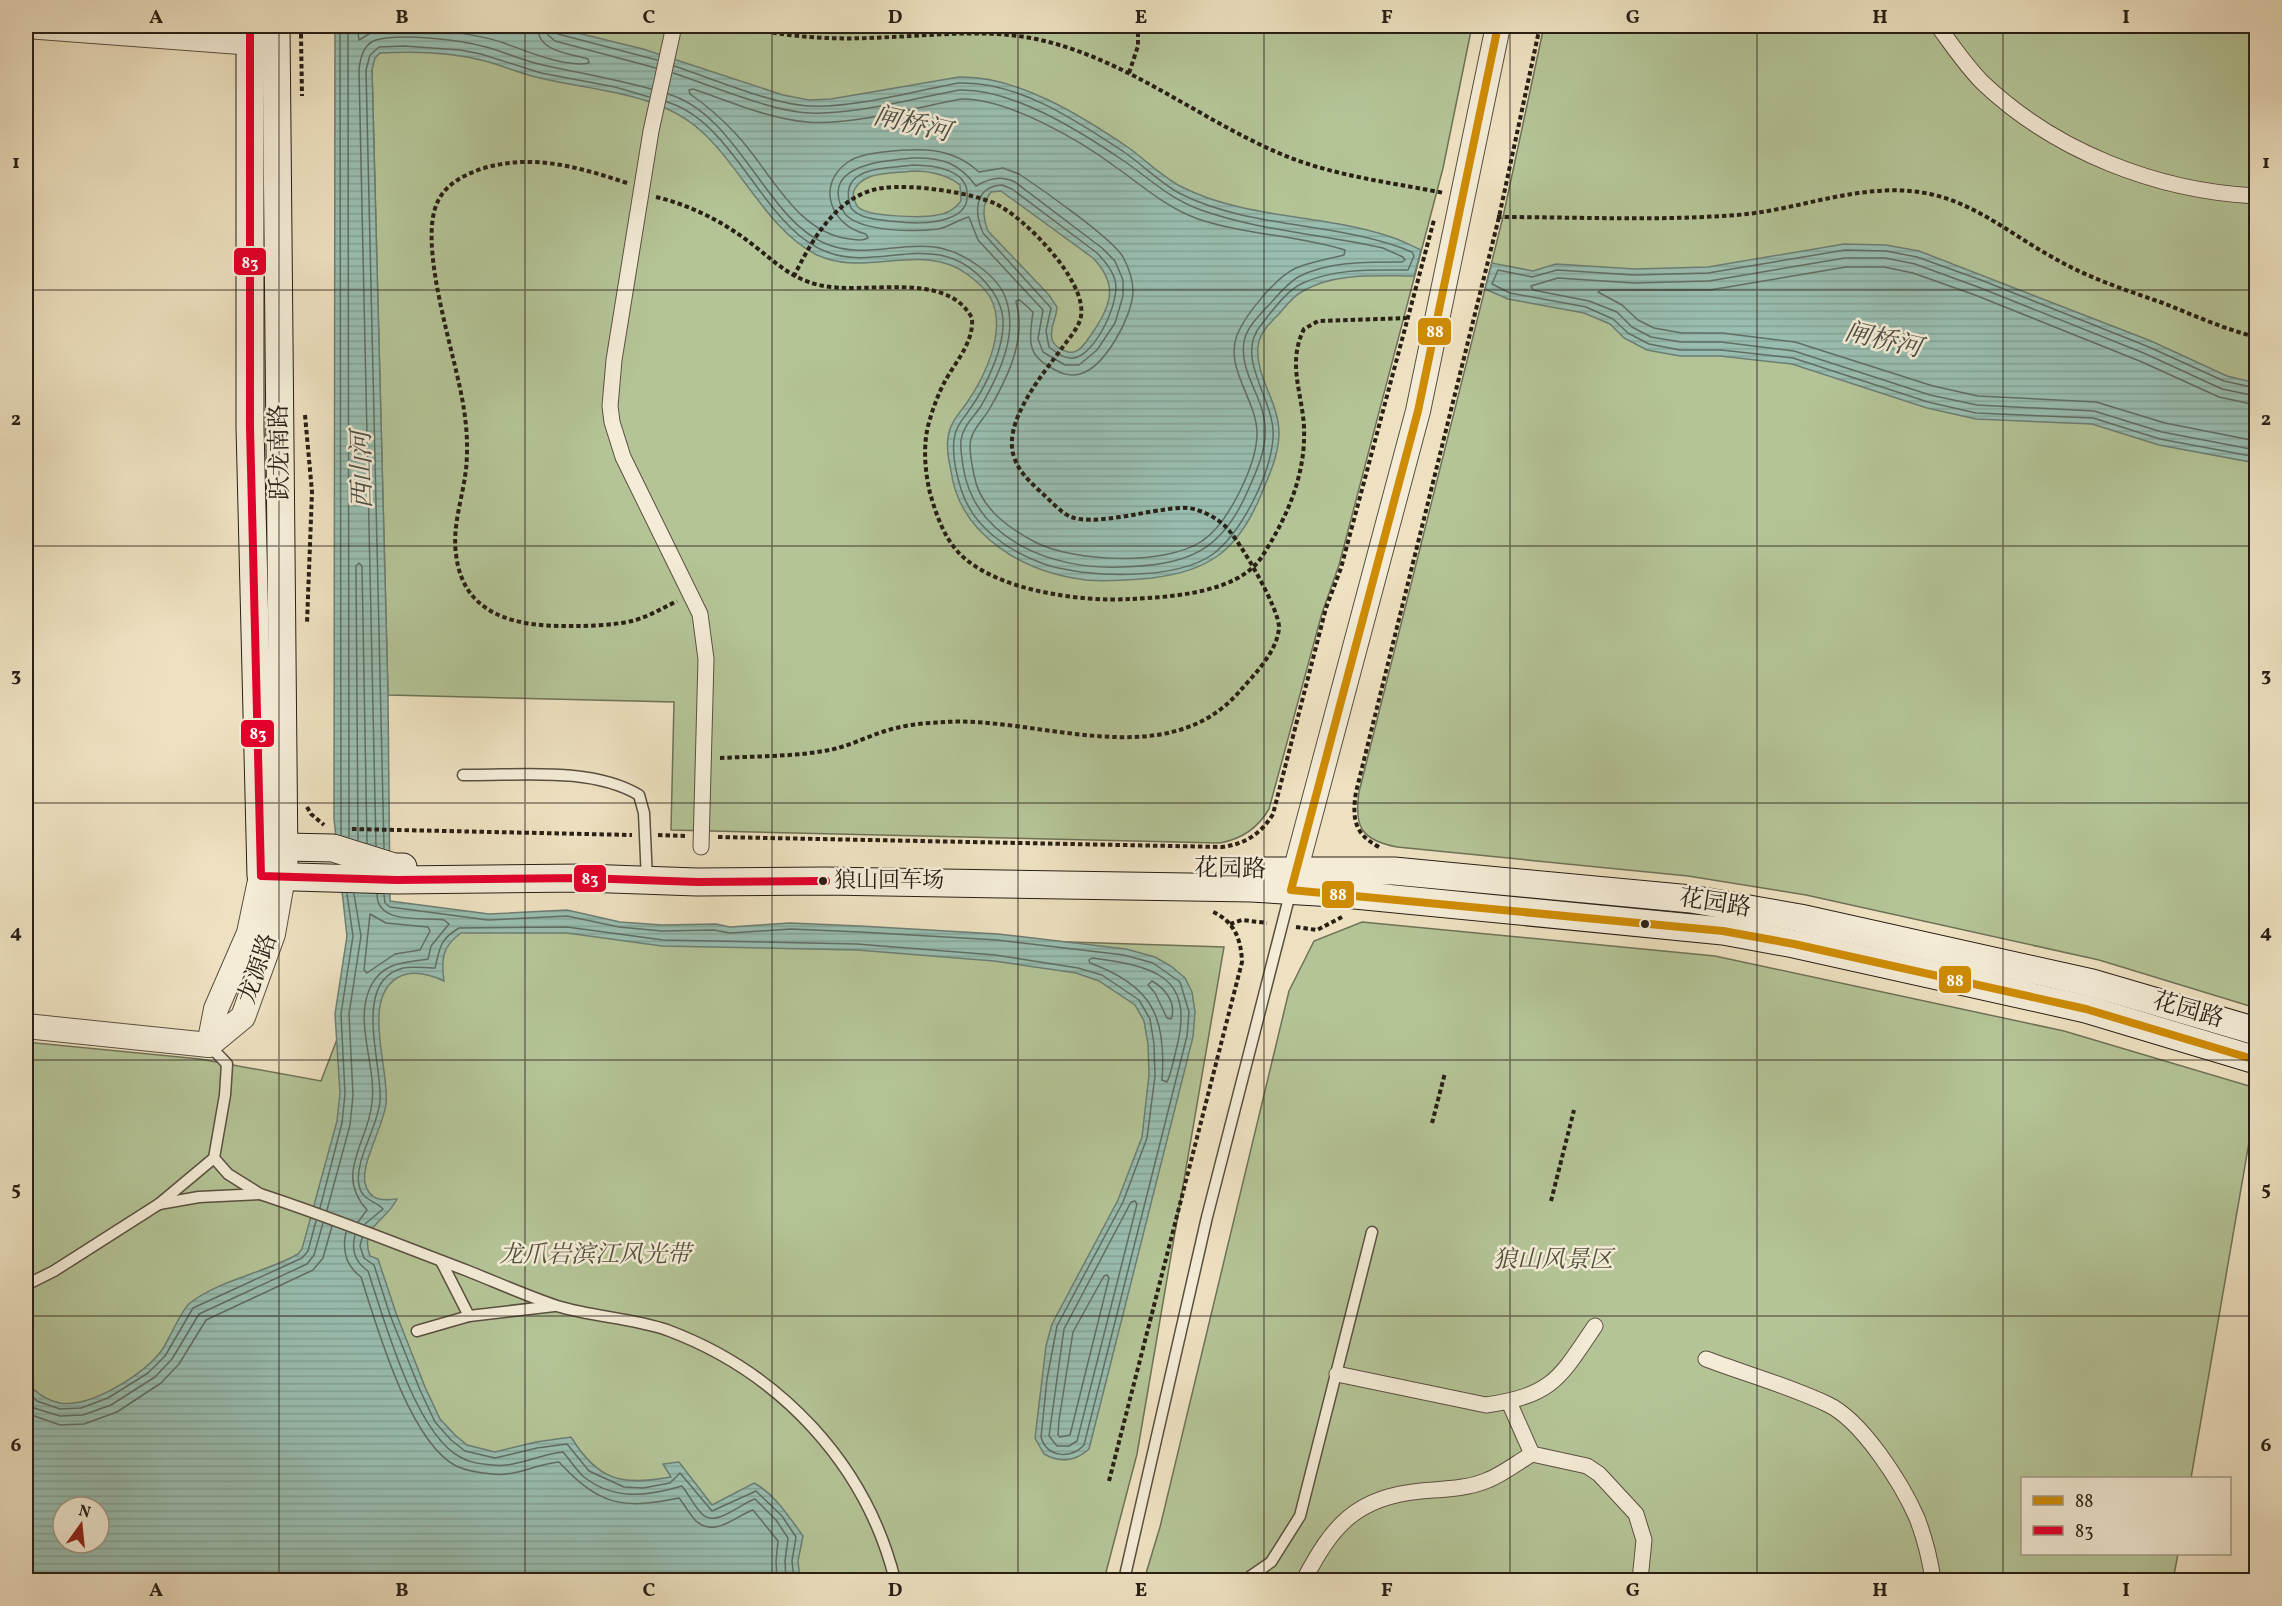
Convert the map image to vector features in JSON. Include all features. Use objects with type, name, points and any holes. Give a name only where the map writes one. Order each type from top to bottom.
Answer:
[{"type":"main road","name":"跃龙南路","points":[[250,34],[250,427],[274,848]]},
{"type":"main road","name":"跃龙南路","points":[[272,877],[274,848],[276,35]]},
{"type":"main road","name":"花园路","points":[[274,848],[337,838],[396,873]]},
{"type":"main road","name":"花园路","points":[[1293,880],[1394,871],[1691,899],[1800,918],[2092,983],[2256,1031]]},
{"type":"main road","name":"花园路","points":[[272,877],[396,873],[942,872],[1293,880],[1723,931],[1794,944],[2086,1009],[2256,1060]]},
{"type":"street","points":[[26,26],[276,35]]},
{"type":"street","points":[[1293,880],[1418,411],[1497,26]]},
{"type":"street","points":[[1938,26],[1981,81],[2001,99],[2052,134],[2110,164],[2151,179],[2200,190],[2256,196]]},
{"type":"street","points":[[674,27],[651,131],[614,360],[610,406],[612,422],[623,457],[700,614],[706,659],[701,840]]},
{"type":"street","name":"龙源路","points":[[208,1045],[216,1009],[272,877]]},
{"type":"street","points":[[26,1026],[208,1045]]},
{"type":"street","points":[[1337,1374],[1486,1405],[1509,1402],[1536,1394],[1555,1381],[1595,1326]]},
{"type":"street","points":[[1706,1359],[1828,1404],[1862,1434],[1897,1482],[1916,1516],[1928,1551],[1933,1581]]},
{"type":"street","points":[[1509,1402],[1532,1454]]},
{"type":"street","points":[[1304,1581],[1324,1542],[1338,1525],[1376,1501],[1399,1493],[1443,1490],[1489,1480],[1532,1454],[1587,1466],[1599,1474],[1636,1514],[1644,1540],[1641,1581]]},
{"type":"lane","points":[[463,775],[585,777],[619,783],[639,795],[644,813],[647,872]]},
{"type":"lane","points":[[1124,1581],[1208,1217],[1293,880]]},
{"type":"lane","points":[[26,1285],[54,1271],[159,1204],[214,1158],[225,1095],[227,1064],[208,1045]]},
{"type":"lane","points":[[214,1158],[228,1174],[260,1194],[301,1207],[557,1306],[666,1330],[710,1349],[782,1395],[840,1457],[862,1492],[878,1525],[895,1581]]},
{"type":"lane","points":[[159,1204],[199,1197],[260,1194]]},
{"type":"lane","points":[[1245,1581],[1270,1562],[1300,1516],[1372,1232]]},
{"type":"lane","points":[[441,1261],[469,1316]]},
{"type":"lane","points":[[417,1331],[469,1316],[557,1306]]},
{"type":"path","points":[[743,26],[782,34],[825,38],[966,33],[1013,35],[1057,44],[1129,73],[1282,155],[1339,173],[1446,193]]},
{"type":"path","points":[[1129,73],[1138,46],[1138,26]]},
{"type":"path","points":[[1388,849],[1367,841],[1354,824],[1356,792],[1498,217],[1540,26]]},
{"type":"path","points":[[691,593],[655,613],[634,620],[588,626],[522,624],[497,616],[481,603],[466,585],[456,557],[457,522],[467,448],[459,375],[442,308],[433,258],[433,217],[439,198],[452,184],[476,171],[523,161],[555,163],[685,205],[723,224],[794,276],[835,289],[911,287],[952,298],[968,311],[972,318],[971,335],[936,400],[927,428],[925,463],[928,483],[940,523],[958,552],[969,562],[1001,579],[1075,598],[1132,599],[1220,586],[1241,579],[1253,568],[1272,541],[1301,475],[1304,426],[1294,363],[1304,329],[1318,321],[1407,318]]},
{"type":"path","points":[[1438,201],[1443,182]]},
{"type":"path","points":[[704,759],[830,750],[889,730],[947,721],[1093,736],[1141,735],[1193,725],[1228,704],[1256,673],[1275,643],[1279,624],[1241,548],[1225,526],[1202,511],[1190,508],[1093,520],[1073,518],[1057,507],[1022,474],[1012,449],[1018,416],[1039,380],[1081,318],[1082,305],[1070,277],[1058,260],[1010,213],[990,202],[951,193],[892,187],[877,189],[861,195],[834,214],[815,236],[794,276]]},
{"type":"path","points":[[1498,217],[1612,221],[1740,215],[1863,192],[1891,190],[1929,194],[1959,203],[2015,232],[2054,258],[2095,278],[2256,337]]},
{"type":"path","points":[[647,835],[701,840],[1222,847],[1245,841],[1257,834],[1273,814],[1326,608],[1341,568],[1436,210]]},
{"type":"path","points":[[337,838],[396,830],[635,835]]},
{"type":"path","points":[[1109,1481],[1242,962],[1238,934],[1224,918],[1205,909]]},
{"type":"path","points":[[1230,924],[1242,920],[1317,930],[1350,914]]},
{"type":"path","points":[[1432,1124],[1445,1073]]},
{"type":"path","points":[[1551,1201],[1574,1110]]},
{"type":"green space","points":[[374,26],[1472,26],[1443,168],[1339,565],[1322,613],[1269,809],[1260,822],[1235,839],[1220,843],[671,830],[674,702],[388,695],[372,70]]},
{"type":"green space","points":[[1544,26],[2256,26],[2256,1008],[2099,960],[1806,895],[1688,876],[1397,847],[1375,840],[1363,830],[1358,814],[1359,792],[1503,217]]},
{"type":"green space","name":"狼山风景区","points":[[1362,922],[1715,956],[2064,1031],[2256,1088],[2256,1102],[2191,1477],[2021,1477],[2021,1555],[2178,1555],[2173,1580],[1144,1580],[1160,1527],[1289,991],[1314,941]]},
{"type":"green space","name":"龙爪岩滨江风光带","points":[[371,930],[794,933],[1224,947],[1137,1454],[1104,1580],[26,1580],[26,1042],[200,1059],[321,1081],[363,972]]},
{"type":"water","points":[[335,26],[549,26],[643,49],[783,95],[809,100],[831,99],[959,77],[981,78],[1025,90],[1070,111],[1129,148],[1176,184],[1208,198],[1259,211],[1363,229],[1392,237],[1421,250],[1414,276],[1357,276],[1315,285],[1293,298],[1263,333],[1258,347],[1258,358],[1278,422],[1279,441],[1273,465],[1261,495],[1252,514],[1232,544],[1206,563],[1172,575],[1111,581],[1063,576],[1019,560],[999,548],[967,515],[957,494],[948,455],[947,443],[950,429],[987,367],[997,323],[990,297],[983,287],[967,274],[950,265],[931,260],[855,263],[836,261],[817,255],[784,231],[769,215],[715,144],[700,130],[683,117],[645,100],[533,76],[485,61],[459,56],[393,52],[380,53],[375,58],[372,70],[388,695],[390,901],[489,914],[567,910],[620,922],[662,925],[716,924],[730,927],[790,923],[998,934],[1126,949],[1155,957],[1171,966],[1185,978],[1192,992],[1195,1012],[1193,1037],[1089,1449],[1078,1457],[1062,1460],[1050,1457],[1044,1454],[1035,1438],[1046,1346],[1052,1324],[1118,1200],[1142,1137],[1149,1075],[1148,1044],[1144,1021],[1135,1005],[1099,981],[1076,973],[994,961],[857,950],[662,946],[567,933],[461,933],[446,948],[443,960],[444,981],[432,976],[409,974],[397,978],[386,988],[379,1019],[386,1104],[366,1165],[365,1175],[367,1189],[373,1196],[382,1200],[397,1199],[371,1231],[368,1246],[370,1256],[378,1259],[396,1313],[440,1419],[467,1445],[495,1452],[536,1442],[571,1437],[591,1463],[613,1477],[625,1480],[654,1480],[671,1477],[663,1464],[679,1462],[712,1505],[754,1483],[775,1500],[803,1536],[798,1561],[800,1580],[26,1580],[26,1382],[41,1395],[60,1403],[73,1403],[101,1395],[130,1379],[154,1359],[162,1350],[190,1303],[215,1288],[285,1261],[302,1249],[337,1121],[340,1093],[335,1014],[347,936],[334,819]],"holes":[[[913,171],[949,178],[960,185],[961,201],[953,209],[944,214],[930,216],[896,216],[872,213],[857,206],[853,194],[856,186],[869,177]],[[1001,191],[1093,258],[1106,277],[1110,294],[1105,312],[1087,341],[1077,351],[1068,352],[1055,344],[1052,331],[1057,307],[1049,295],[988,231],[984,211],[986,201],[991,192]]]},
{"type":"water","name":"闸桥河","points":[[1844,244],[1886,245],[1919,251],[2151,341],[2227,376],[2256,383],[2256,463],[2159,445],[2092,424],[1976,419],[1927,408],[1792,364],[1720,356],[1680,356],[1647,350],[1624,338],[1610,324],[1584,313],[1508,299],[1485,289],[1492,263],[1533,271],[1556,264],[1635,269],[1708,267]]},
{"type":"transit line","name":"83","points":[[250,26],[250,427],[261,876],[397,880],[583,878],[697,882],[826,881]]},
{"type":"transit line","name":"88","points":[[1498,26],[1418,411],[1291,890],[1723,931],[1794,944],[2086,1009],[2256,1060]]},
{"type":"place","name":"狼山回车场","points":[[823,881]]},
{"type":"water label","name":"西山河","points":[[363,470]]}]
